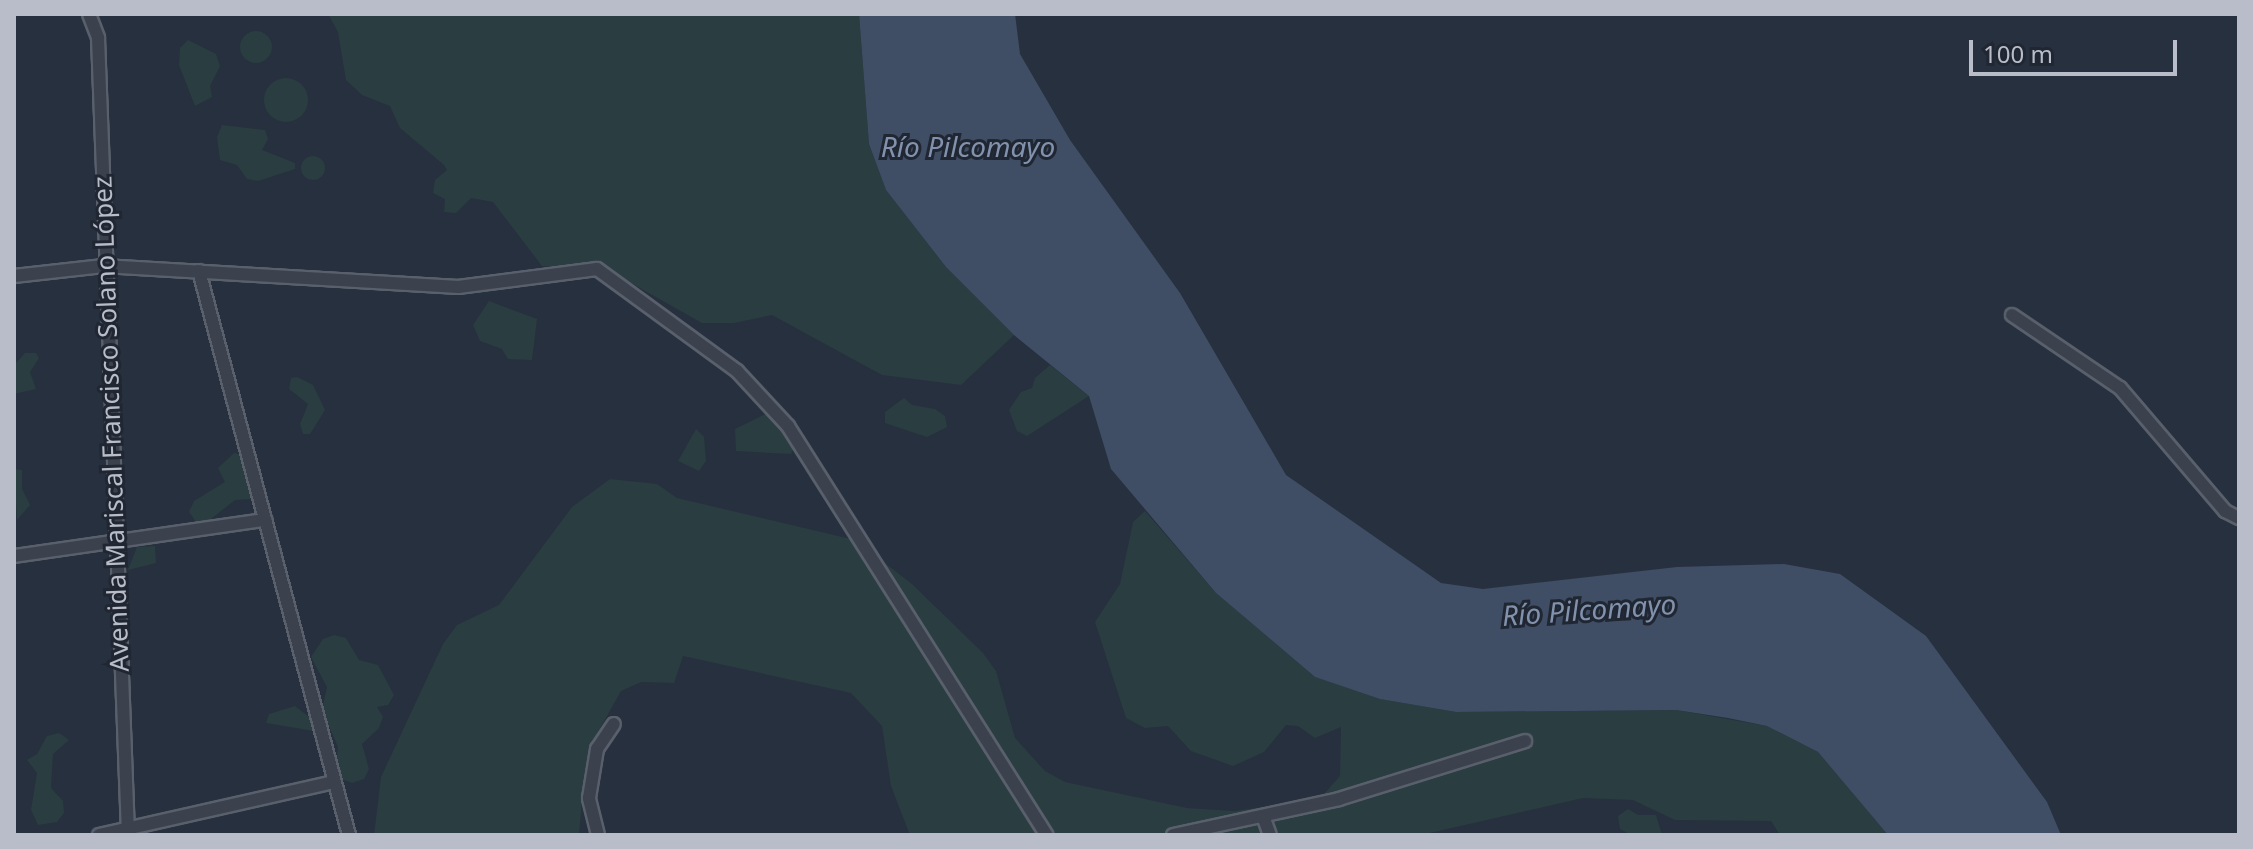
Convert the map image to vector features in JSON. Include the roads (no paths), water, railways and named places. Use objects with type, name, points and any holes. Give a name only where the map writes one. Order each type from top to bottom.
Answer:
[{"type":"street","name":"Avenida Mariscal Francisco Solano López","points":[[89,14],[98,38],[103,266],[127,834]]},
{"type":"street","points":[[14,276],[103,266],[458,287],[597,269],[737,371],[788,426],[1047,835]]},
{"type":"street","points":[[199,271],[349,835]]},
{"type":"street","points":[[2012,315],[2120,388],[2225,511],[2239,518]]},
{"type":"street","points":[[14,556],[265,520]]},
{"type":"street","points":[[598,835],[589,798],[597,749],[614,724]]},
{"type":"street","points":[[1173,835],[1263,816],[1436,772],[1525,741]]},
{"type":"street","points":[[99,835],[127,834],[334,782]]},
{"type":"street","points":[[1263,816],[1269,832]]},
{"type":"water","name":"Río Pilcomayo","points":[[859,14],[1015,14],[1020,54],[1070,140],[1180,293],[1286,475],[1441,583],[1483,589],[1677,567],[1784,564],[1840,574],[1926,636],[2047,802],[2061,835],[1888,835],[1818,752],[1767,726],[1676,710],[1456,712],[1380,699],[1315,677],[1216,593],[1111,469],[1089,396],[1014,335],[946,267],[886,190],[869,144]]}]
